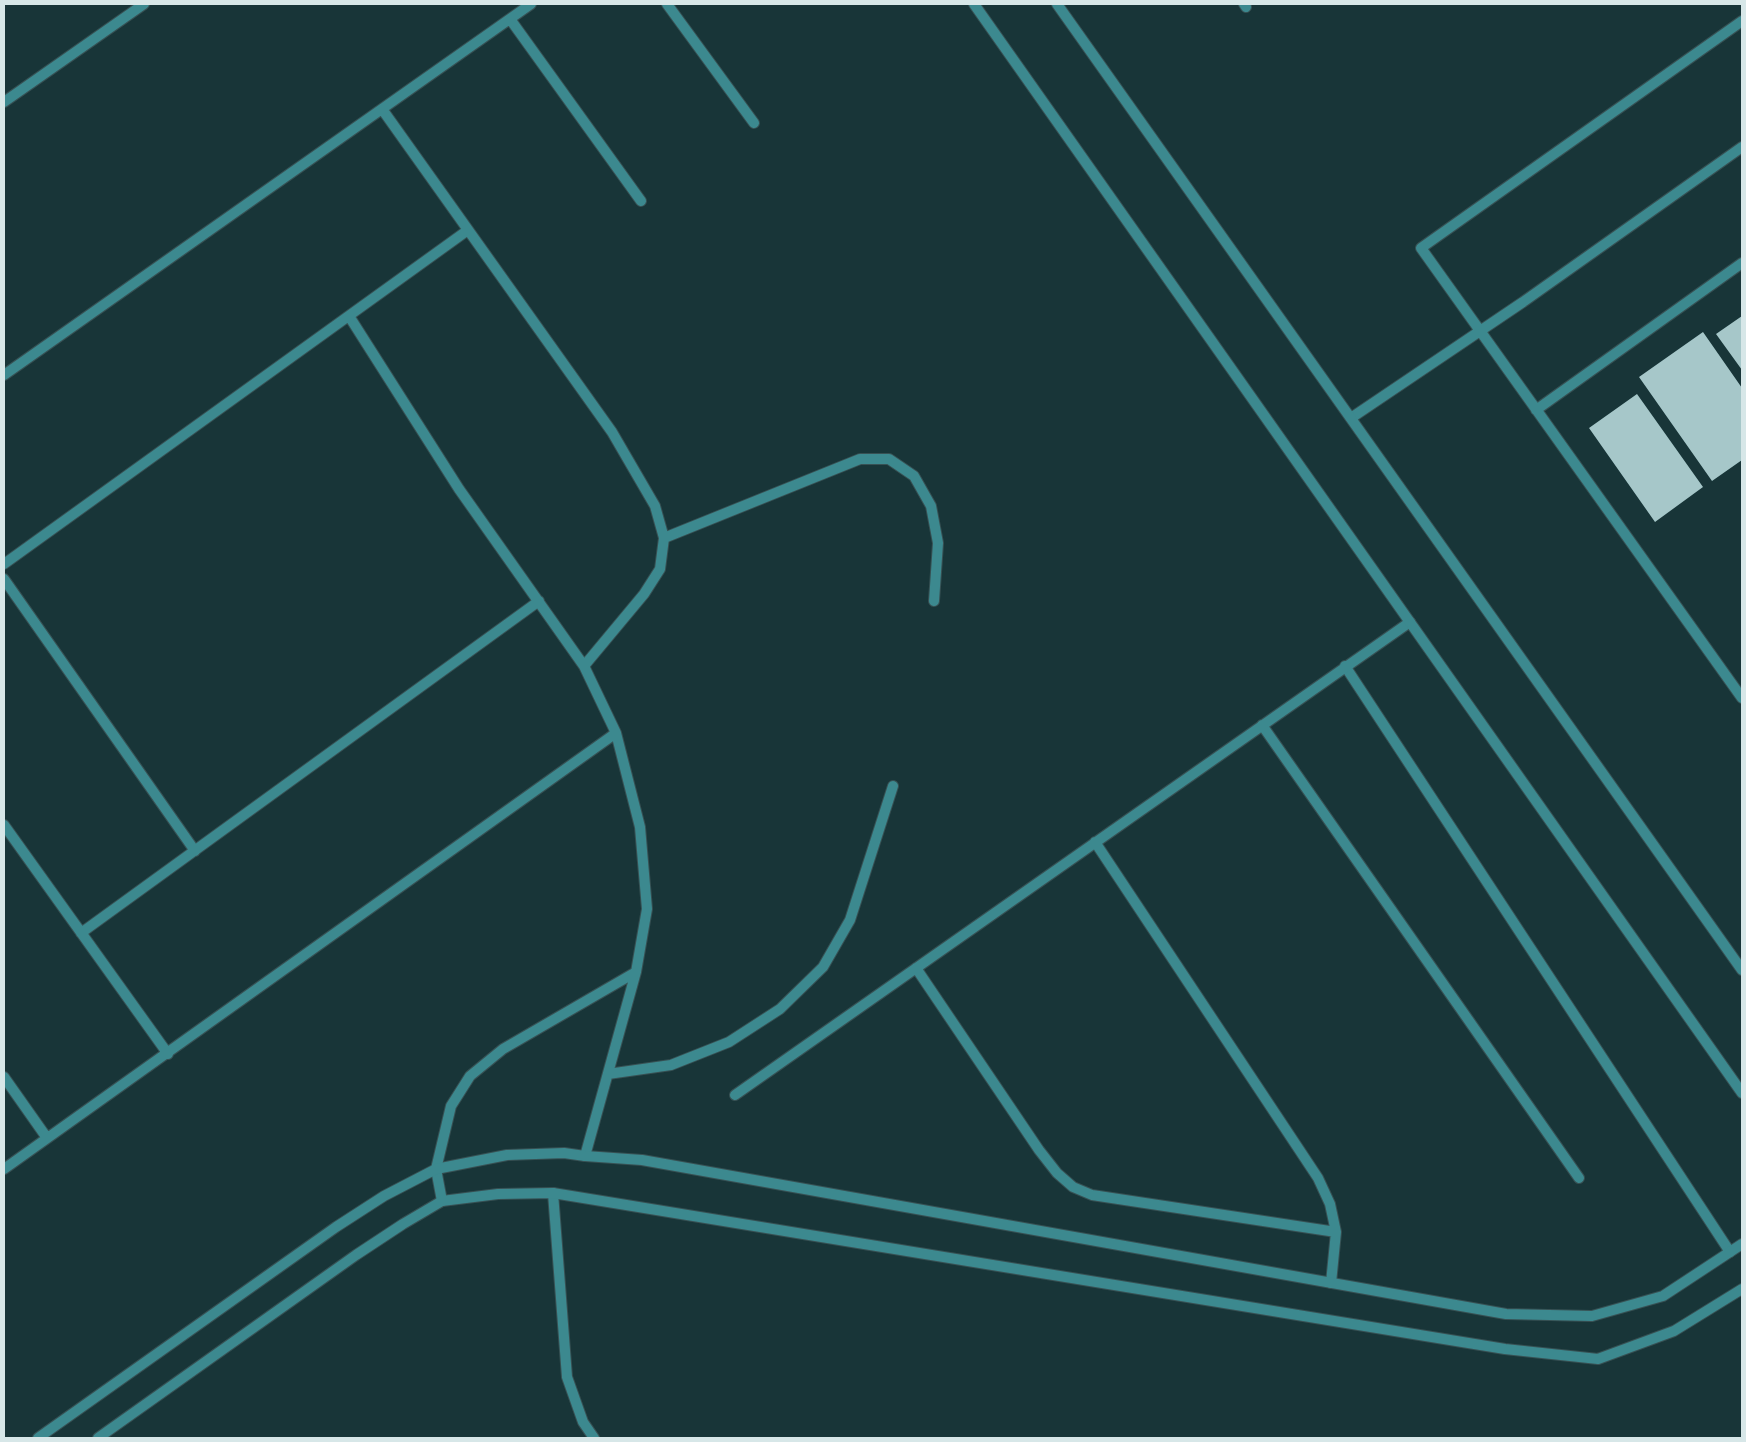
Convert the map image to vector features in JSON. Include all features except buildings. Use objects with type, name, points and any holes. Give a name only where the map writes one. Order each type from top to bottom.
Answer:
[{"type":"street","points":[[4,102],[144,4]]},
{"type":"street","points":[[4,374],[532,4]]},
{"type":"street","points":[[666,4],[754,123]]},
{"type":"street","points":[[974,4],[1742,1093]]},
{"type":"street","points":[[1057,4],[1742,970]]},
{"type":"street","points":[[510,19],[641,201]]},
{"type":"street","points":[[1742,21],[1421,248],[1742,696]]},
{"type":"street","points":[[382,109],[612,432],[655,506],[664,538],[660,569],[644,594],[584,666]]},
{"type":"street","points":[[1351,418],[1480,332],[1742,147]]},
{"type":"street","points":[[4,564],[468,230]]},
{"type":"street","points":[[1536,410],[1742,263]]},
{"type":"street","points":[[349,316],[459,489],[584,666],[616,733],[640,827],[647,909],[636,972],[585,1156]]},
{"type":"street","points":[[664,538],[860,458],[889,458],[914,476],[931,506],[938,543],[934,601]]},
{"type":"street","points":[[4,579],[195,851]]},
{"type":"street","points":[[81,933],[539,601]]},
{"type":"street","points":[[735,1095],[1410,622]]},
{"type":"street","points":[[1346,666],[1730,1252]]},
{"type":"street","points":[[1262,725],[1579,1178]]},
{"type":"street","points":[[4,1169],[616,733]]},
{"type":"street","points":[[608,1074],[671,1065],[729,1042],[780,1009],[823,967],[850,920],[893,786]]},
{"type":"street","points":[[4,825],[168,1054]]},
{"type":"street","points":[[1096,842],[1318,1178],[1330,1204],[1336,1232],[1331,1283]]},
{"type":"street","points":[[916,968],[1039,1150],[1057,1173],[1072,1187],[1092,1194],[1336,1232]]},
{"type":"street","points":[[442,1201],[436,1169],[451,1106],[470,1076],[503,1049],[636,972]]},
{"type":"street","points":[[4,1077],[47,1138]]},
{"type":"street","points":[[38,1438],[336,1227],[384,1196],[436,1169],[507,1155],[564,1153],[642,1160],[1506,1314],[1592,1316],[1663,1296],[1742,1244]]},
{"type":"street","points":[[553,1193],[567,1377],[583,1422],[594,1438]]},
{"type":"street","points":[[98,1438],[356,1255],[403,1224],[442,1201],[498,1194],[553,1193],[1495,1347],[1598,1359],[1674,1331],[1742,1289]]}]
